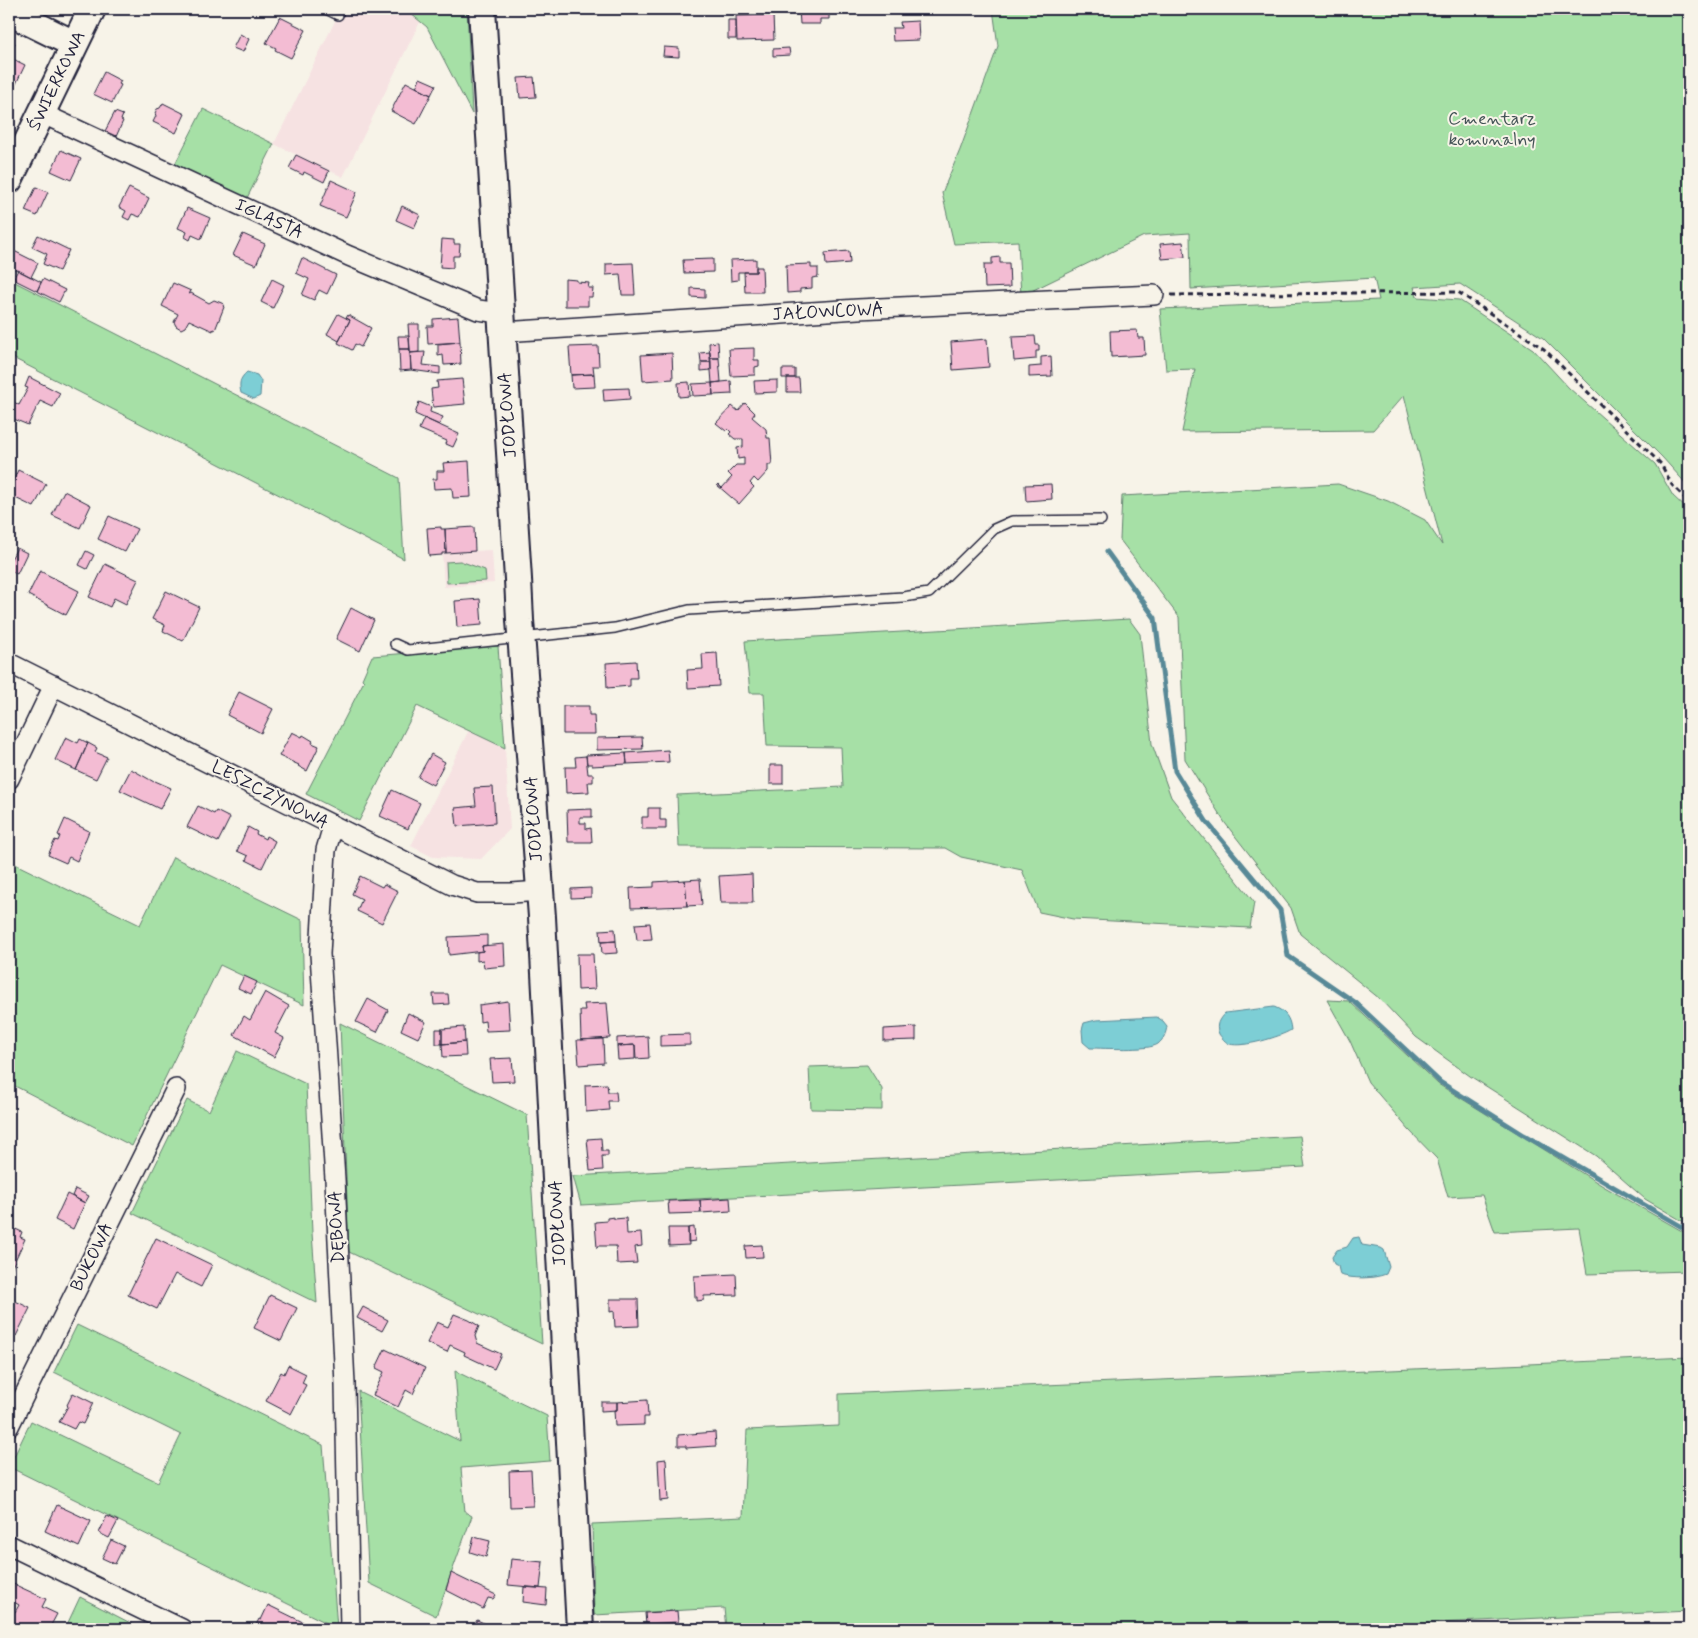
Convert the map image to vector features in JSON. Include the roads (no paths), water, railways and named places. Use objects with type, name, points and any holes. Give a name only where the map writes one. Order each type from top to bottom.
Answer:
[{"type":"street","name":"ŚWIERKOWA","points":[[9,180],[92,9]]},
{"type":"street","name":"JODŁOWA","points":[[482,9],[521,637],[540,891],[580,1629]]},
{"type":"street","points":[[9,12],[74,44]]},
{"type":"street","name":"IGLASTA","points":[[41,113],[349,256],[478,310],[502,323]]},
{"type":"street","name":"JAŁOWCOWA","points":[[502,323],[1154,295]]},
{"type":"street","name":"LESZCZYNOWA","points":[[9,663],[452,885],[478,893],[540,891]]},
{"type":"street","points":[[9,779],[54,686]]},
{"type":"street","name":"DĘBOWA","points":[[333,826],[326,850],[320,954],[335,1179],[345,1384],[350,1629]]},
{"type":"street","name":"BUKOWA","points":[[9,1426],[176,1089]]},
{"type":"street","points":[[9,1545],[182,1629]]},
{"type":"lane","points":[[326,9],[338,15]]},
{"type":"lane","points":[[395,644],[408,650],[615,628],[688,610],[904,597],[929,593],[994,529],[1012,521],[1101,520]]},
{"type":"water","points":[[247,372],[257,375],[261,381],[260,396],[254,399],[241,393],[240,382]]},
{"type":"water","points":[[1274,1007],[1286,1015],[1291,1030],[1286,1033],[1270,1039],[1236,1045],[1228,1043],[1219,1034],[1218,1022],[1225,1013]]},
{"type":"water","points":[[1157,1017],[1167,1026],[1162,1040],[1153,1046],[1115,1049],[1090,1048],[1083,1042],[1082,1030],[1084,1023],[1096,1020]]},
{"type":"water","points":[[1359,1237],[1362,1245],[1384,1250],[1389,1267],[1386,1274],[1363,1278],[1340,1275],[1338,1266],[1334,1264],[1332,1257],[1337,1250],[1347,1247],[1353,1238]]},
{"type":"waterway","points":[[1107,552],[1155,618],[1175,771],[1206,821],[1280,910],[1288,956],[1356,1003],[1440,1082],[1524,1135],[1689,1231]]},
{"type":"park label","name":"Cmentarz komunalny","points":[[1492,129]]}]
